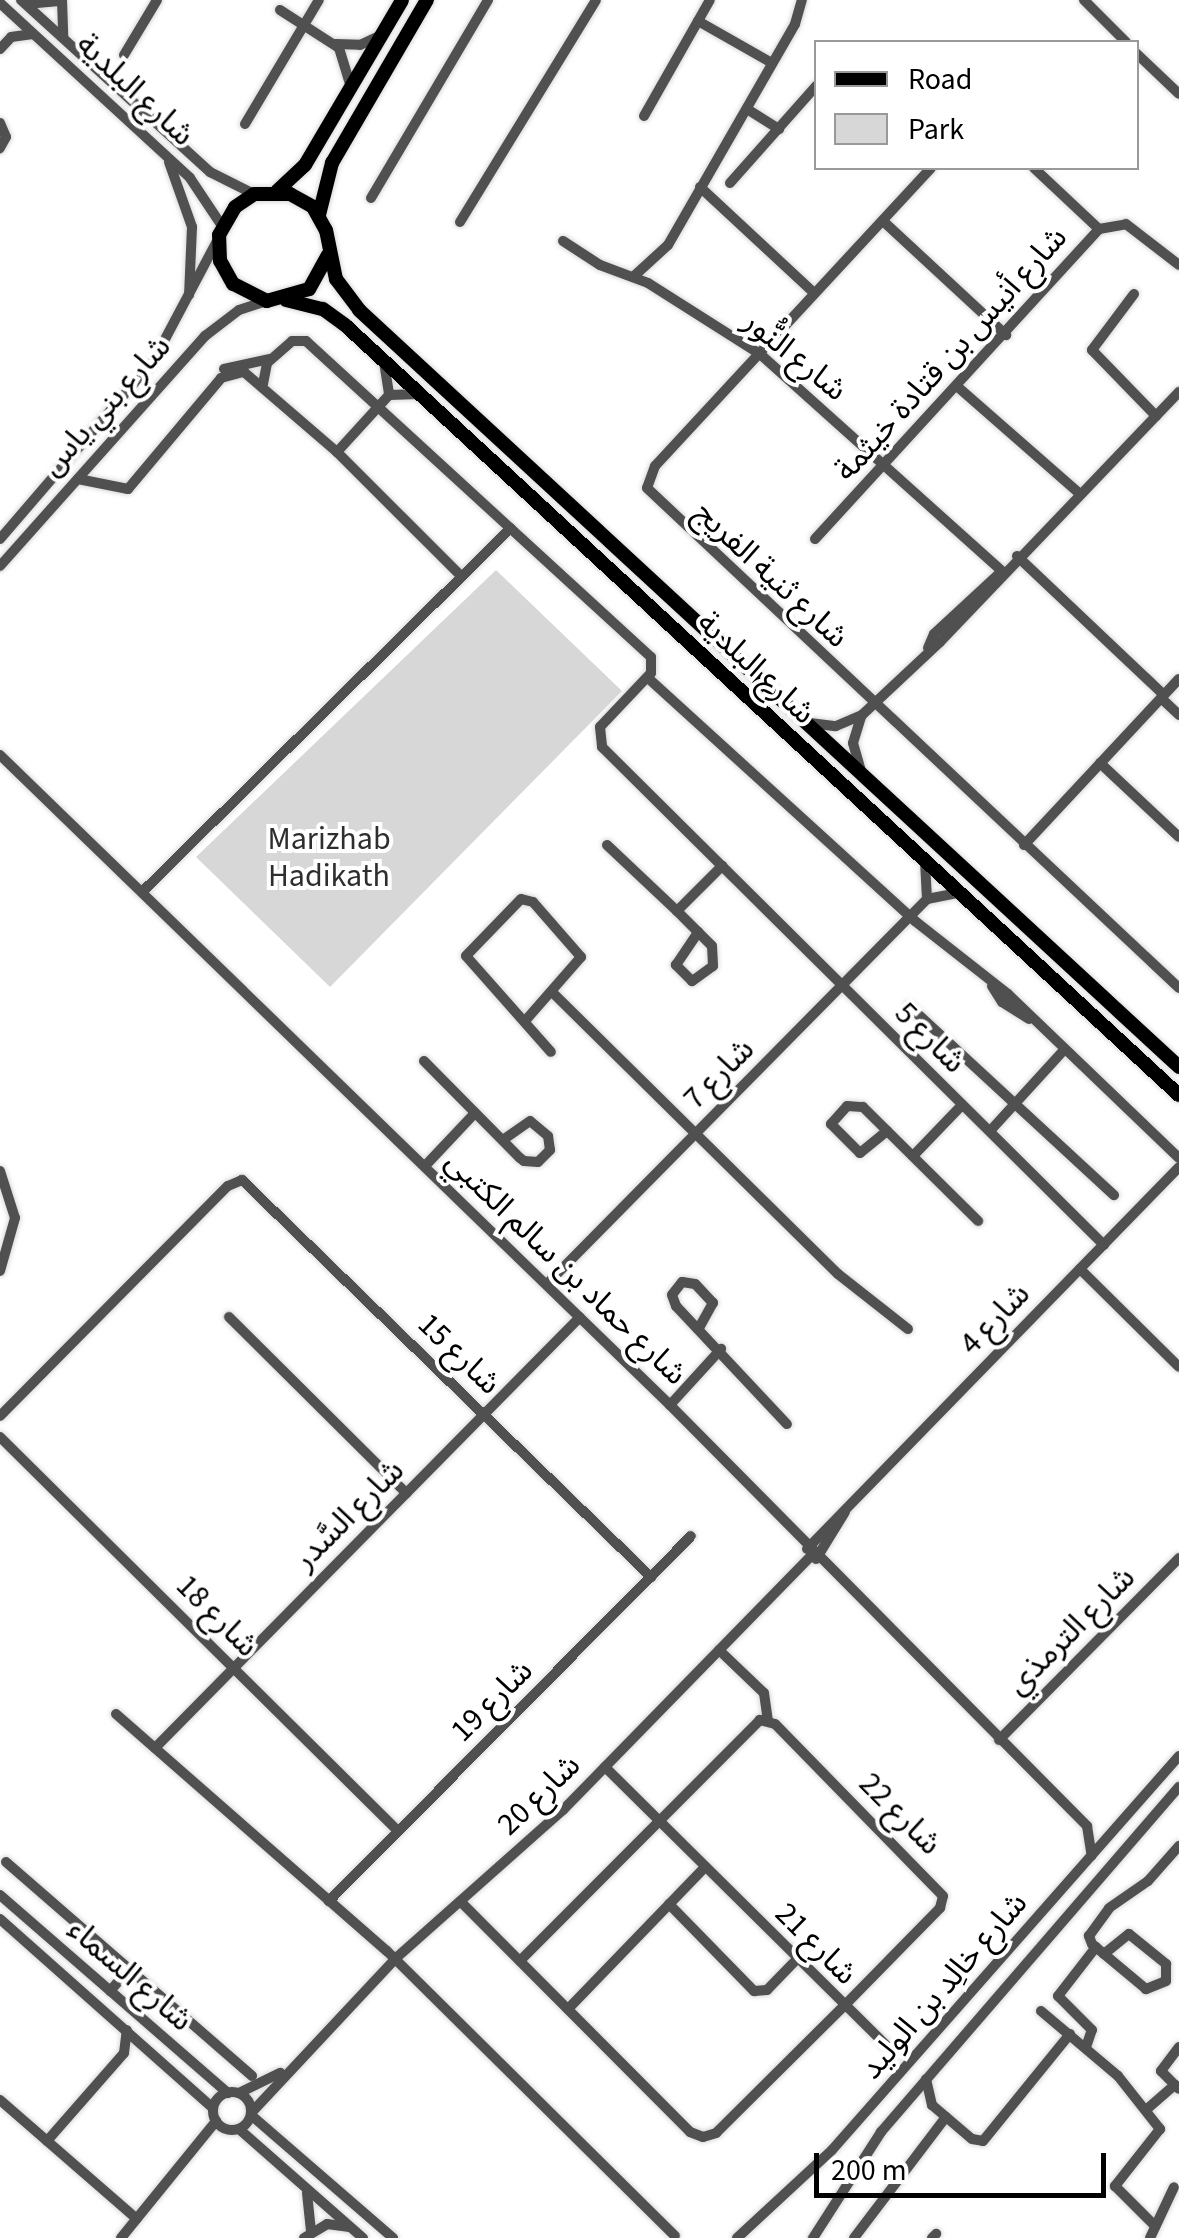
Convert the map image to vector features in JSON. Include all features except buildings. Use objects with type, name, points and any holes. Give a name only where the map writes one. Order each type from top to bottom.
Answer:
[{"type":"main road","points":[[278,191],[305,165],[402,0]]},
{"type":"main road","points":[[319,215],[303,199],[278,191],[254,194],[221,231],[220,261],[233,284],[266,301],[286,300],[309,288],[328,256],[319,215],[332,163],[427,0]]},
{"type":"main road","name":"شارع البلدية","points":[[328,256],[359,310],[1179,1067]]},
{"type":"main road","name":"شارع البلدية","points":[[286,300],[324,309],[384,361],[1179,1095]]},
{"type":"street","points":[[24,2],[62,0],[63,38]]},
{"type":"street","points":[[124,56],[157,0]]},
{"type":"street","points":[[245,124],[318,0]]},
{"type":"street","points":[[371,198],[488,0]]},
{"type":"street","points":[[460,222],[596,0]]},
{"type":"street","points":[[644,116],[710,0]]},
{"type":"street","points":[[633,277],[668,245],[772,64],[802,0]]},
{"type":"street","points":[[1084,0],[1124,40]]},
{"type":"street","name":"شارع البلدية","points":[[24,2],[210,172],[254,194]]},
{"type":"street","name":"شارع البلدية","points":[[0,3],[204,192],[221,231]]},
{"type":"street","points":[[280,10],[335,44],[360,45],[382,34]]},
{"type":"street","points":[[0,49],[11,36],[12,14]]},
{"type":"street","points":[[698,21],[772,64]]},
{"type":"street","points":[[11,36],[34,34]]},
{"type":"street","points":[[335,44],[352,87]]},
{"type":"street","points":[[1139,56],[1179,94]]},
{"type":"street","points":[[730,183],[814,88]]},
{"type":"street","points":[[747,109],[779,129]]},
{"type":"street","points":[[0,123],[6,137],[0,148]]},
{"type":"street","points":[[167,156],[192,226],[186,309]]},
{"type":"street","name":"شارع ثنية الفريج","points":[[929,170],[655,466],[648,488],[872,705],[1179,988]]},
{"type":"street","points":[[1036,170],[1098,229]]},
{"type":"street","points":[[700,187],[814,293]]},
{"type":"street","points":[[882,221],[1006,335]]},
{"type":"street","name":"شارع أنيس بن قتادة خيثمة","points":[[815,539],[959,388],[1098,229],[1126,224],[1179,265]]},
{"type":"street","name":"شارع بني ياس","points":[[0,540],[112,412],[186,309],[221,231]]},
{"type":"street","name":"شارع النُّور","points":[[563,241],[633,277],[760,354],[1002,571]]},
{"type":"street","points":[[1134,294],[1092,350],[1156,416]]},
{"type":"street","name":"شارع بني ياس","points":[[0,566],[214,328],[266,301]]},
{"type":"street","points":[[263,384],[271,359],[292,340],[306,341],[651,657],[648,678],[1179,1158]]},
{"type":"street","points":[[78,479],[102,482],[117,490],[138,481],[227,367],[271,359]]},
{"type":"street","points":[[384,361],[389,395]]},
{"type":"street","points":[[208,392],[237,371],[263,384],[462,576]]},
{"type":"street","points":[[959,388],[1079,493]]},
{"type":"street","points":[[805,722],[836,726],[862,715],[928,648],[934,634],[1179,392]]},
{"type":"street","points":[[337,452],[389,395],[420,395]]},
{"type":"street","points":[[96,459],[102,482]]},
{"type":"street","points":[[142,892],[510,528]]},
{"type":"street","points":[[1017,556],[1179,714]]},
{"type":"street","name":"شارع 5","points":[[648,678],[600,727],[599,740],[1104,1245]]},
{"type":"street","points":[[1024,845],[1179,679]]},
{"type":"street","points":[[862,715],[853,743],[864,776]]},
{"type":"street","name":"شارع حماد بن سالم الكتبي","points":[[0,755],[670,1405],[812,1554],[1088,1826]]},
{"type":"street","points":[[1100,763],[1179,838]]},
{"type":"street","points":[[607,845],[698,932],[715,960],[692,982],[676,964],[698,932]]},
{"type":"street","points":[[924,860],[927,899],[960,894]]},
{"type":"street","points":[[677,912],[722,866]]},
{"type":"street","name":"شارع 7","points":[[546,1284],[927,899]]},
{"type":"street","points":[[524,1022],[580,964],[581,952],[533,902],[518,900],[466,956],[524,1022],[551,1052]]},
{"type":"street","points":[[553,992],[838,1274],[908,1329]]},
{"type":"street","points":[[909,1006],[1114,1195]]},
{"type":"street","points":[[990,1131],[1063,1051]]},
{"type":"street","points":[[424,1061],[502,1140],[528,1162],[542,1160],[551,1145],[526,1121],[502,1140]]},
{"type":"street","points":[[887,1131],[860,1153],[831,1124],[855,1104],[887,1131],[978,1221]]},
{"type":"street","points":[[913,1156],[962,1105]]},
{"type":"street","points":[[425,1166],[475,1113]]},
{"type":"street","name":"شارع 4","points":[[812,1554],[846,1507],[1179,1167]]},
{"type":"street","points":[[0,1171],[15,1218],[0,1271]]},
{"type":"street","name":"شارع 15","points":[[0,1416],[228,1186],[250,1184],[650,1577]]},
{"type":"street","points":[[1080,1269],[1179,1367]]},
{"type":"street","points":[[699,1328],[713,1302],[695,1284],[682,1282],[673,1291],[674,1303],[787,1424]]},
{"type":"street","points":[[230,1317],[406,1493]]},
{"type":"street","name":"شارع السَّدر","points":[[155,1748],[580,1317]]},
{"type":"street","points":[[670,1405],[720,1349]]},
{"type":"street","name":"شارع 18","points":[[0,1437],[398,1831]]},
{"type":"street","name":"شارع 19","points":[[329,1901],[692,1536]]},
{"type":"street","name":"شارع 20","points":[[190,2158],[251,2114],[394,1958],[461,1902],[604,1767],[812,1554]]},
{"type":"street","name":"شارع الترمذي","points":[[998,1740],[1179,1558]]},
{"type":"street","points":[[520,1960],[752,1724],[768,1720],[764,1693],[719,1650]]},
{"type":"street","points":[[116,1714],[394,1958],[676,2236]]},
{"type":"street","name":"شارع 22","points":[[461,1902],[703,2138],[716,2133],[940,1908],[943,1896],[768,1720]]},
{"type":"street","name":"شارع خالِد بن الوليد","points":[[737,2238],[814,2170],[1179,1756]]},
{"type":"street","name":"شارع 21","points":[[604,1767],[843,2007],[895,2054]]},
{"type":"street","name":"شارع خالِد بن الوليد","points":[[813,2238],[903,2106],[1179,1787]]},
{"type":"street","points":[[1162,1808],[1179,1807]]},
{"type":"street","points":[[1092,1856],[1088,1826],[1116,1828]]},
{"type":"street","points":[[1086,2047],[1092,2030],[1058,1996],[1100,1950],[1129,1934],[1166,1964],[1166,1980],[1146,1989],[1100,1950],[1092,1928],[1179,1846]]},
{"type":"street","points":[[6,1862],[252,2076]]},
{"type":"street","points":[[568,2009],[704,1868]]},
{"type":"street","name":"شارع السماء","points":[[0,1896],[234,2093],[251,2114]]},
{"type":"street","points":[[669,1904],[754,1991],[768,1990],[797,1959]]},
{"type":"street","name":"شارع السماء","points":[[0,1919],[214,2108]]},
{"type":"street","points":[[110,1991],[128,1970]]},
{"type":"street","points":[[1041,2011],[1086,2047],[1147,2109],[1160,2134],[1116,2186],[1153,2232],[1174,2187]]},
{"type":"street","points":[[47,2141],[124,2053],[127,2030]]},
{"type":"street","points":[[903,2106],[932,2106],[972,2139],[987,2139],[1070,2034]]},
{"type":"street","points":[[1147,2109],[1177,2087],[1162,2068],[1179,2047]]},
{"type":"street","points":[[124,2053],[148,2049]]},
{"type":"street","points":[[893,2082],[895,2054],[920,2052]]},
{"type":"street","name":"شارع 20","points":[[234,2093],[294,2064]]},
{"type":"street","points":[[926,2079],[932,2106]]},
{"type":"street","points":[[121,2238],[216,2122],[214,2108],[234,2093]]},
{"type":"street","points":[[0,2100],[137,2219]]},
{"type":"street","points":[[251,2114],[394,2238]]},
{"type":"street","points":[[854,2238],[946,2117]]},
{"type":"street","points":[[216,2122],[233,2130],[358,2234]]},
{"type":"street","points":[[304,2187],[313,2209],[307,2234]]},
{"type":"street","points":[[307,2234],[336,2224],[358,2234]]},
{"type":"green space","name":"Marizhab Hadikath","points":[[496,570],[622,691],[330,987],[196,857]]}]
